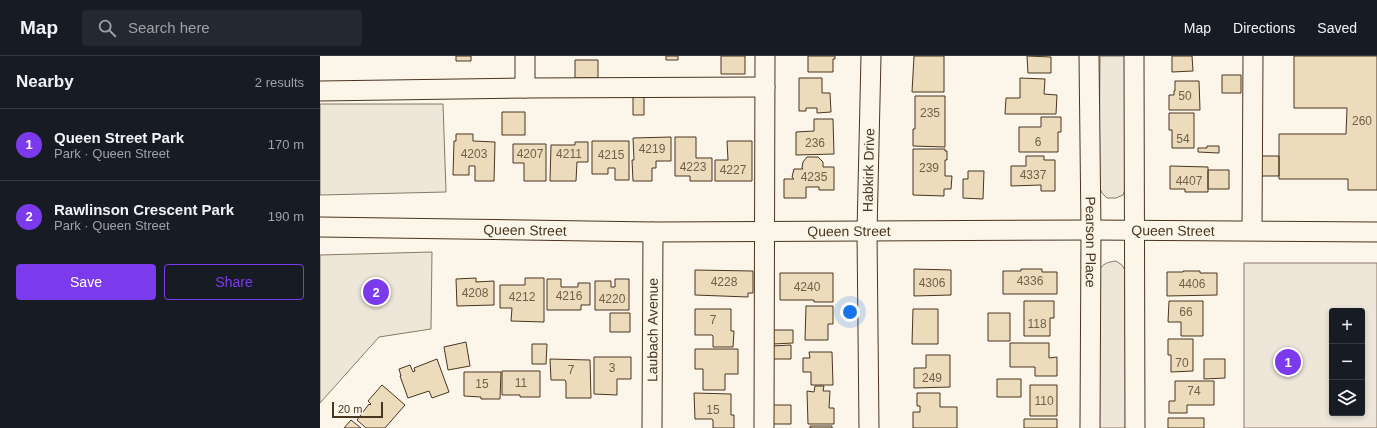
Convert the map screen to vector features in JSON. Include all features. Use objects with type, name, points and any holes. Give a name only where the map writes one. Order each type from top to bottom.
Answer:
[{"type":"street","points":[[525,56],[525,88]]},
{"type":"street","points":[[764,428],[765,56]]},
{"type":"street","name":"Habkirk Drive","points":[[869,428],[867,232],[871,56]]},
{"type":"street","name":"Pearson Place","points":[[1089,56],[1091,230],[1090,428]]},
{"type":"street","points":[[1134,56],[1135,428]]},
{"type":"street","points":[[1252,230],[1253,56]]},
{"type":"street","points":[[320,91],[765,87]]},
{"type":"street","name":"Queen Street","points":[[320,227],[653,232],[1252,230],[1377,232]]},
{"type":"street","name":"Laubach Avenue","points":[[652,428],[653,232]]},
{"type":"shaded area","points":[[1100,56],[1126,56],[1126,187],[1123,195],[1116,198],[1107,198],[1099,187]]},
{"type":"shaded area","points":[[320,104],[443,104],[446,192],[320,195]]},
{"type":"shaded area","points":[[432,252],[431,329],[379,337],[320,403],[320,255]]},
{"type":"shaded area","points":[[1116,261],[1122,265],[1125,270],[1126,428],[1098,428],[1098,272],[1105,264]]},
{"type":"shaded area","points":[[1244,263],[1377,263],[1377,428],[1244,428]]},
{"type":"building","points":[[456,56],[471,56],[471,61],[456,61]]},
{"type":"building","points":[[666,56],[678,56],[678,60],[666,60]]},
{"type":"building","points":[[721,56],[745,56],[745,74],[721,74]]},
{"type":"building","points":[[808,56],[835,56],[835,59],[833,59],[833,72],[808,72]]},
{"type":"building","points":[[914,56],[944,56],[944,92],[912,92]]},
{"type":"building","points":[[1027,56],[1051,57],[1051,73],[1028,73]]},
{"type":"building","points":[[1172,56],[1192,56],[1193,71],[1172,72]]},
{"type":"building","points":[[1294,56],[1377,56],[1377,190],[1348,190],[1348,179],[1279,179],[1279,134],[1346,134],[1347,108],[1294,108]]},
{"type":"building","points":[[575,60],[598,60],[598,78],[575,78]]},
{"type":"building","points":[[1222,75],[1241,75],[1241,93],[1222,93]]},
{"type":"building","points":[[799,78],[822,78],[822,93],[830,93],[831,112],[817,113],[817,108],[806,108],[806,111],[799,111]]},
{"type":"building","points":[[1020,78],[1045,79],[1044,94],[1057,95],[1056,114],[1005,114],[1006,98],[1020,98]]},
{"type":"building","points":[[1175,81],[1199,81],[1200,110],[1169,110],[1169,95],[1174,95]]},
{"type":"building","points":[[915,96],[945,96],[945,147],[913,146],[913,129],[915,129]]},
{"type":"building","points":[[633,97],[644,97],[644,115],[633,115]]},
{"type":"building","points":[[502,112],[525,112],[525,135],[502,135]]},
{"type":"building","points":[[1169,113],[1194,113],[1194,148],[1172,148],[1172,130],[1169,130]]},
{"type":"building","points":[[1041,117],[1061,117],[1061,132],[1058,132],[1058,152],[1019,152],[1019,127],[1041,127]]},
{"type":"building","points":[[814,119],[833,119],[834,154],[796,155],[796,132],[814,131]]},
{"type":"building","points":[[456,134],[473,134],[473,141],[495,142],[494,181],[475,181],[475,166],[469,166],[469,175],[453,175],[454,141],[456,141]]},
{"type":"building","points":[[671,137],[671,161],[656,161],[656,168],[652,168],[652,181],[633,181],[633,138]]},
{"type":"building","points":[[675,137],[696,137],[696,158],[712,158],[712,181],[690,181],[690,176],[675,176]]},
{"type":"building","points":[[592,141],[629,141],[629,180],[615,180],[615,168],[608,168],[608,174],[592,174]]},
{"type":"building","points":[[727,141],[752,141],[752,181],[715,181],[715,160],[728,160]]},
{"type":"building","points":[[575,142],[588,142],[588,162],[577,162],[576,181],[550,181],[551,145],[575,145]]},
{"type":"building","points":[[513,144],[546,144],[546,181],[524,181],[524,163],[513,163]]},
{"type":"building","points":[[1207,146],[1219,146],[1219,153],[1198,152],[1198,148],[1207,148]]},
{"type":"building","points":[[913,149],[945,149],[945,151],[947,151],[947,160],[945,160],[945,176],[952,176],[951,189],[944,189],[944,196],[913,195]]},
{"type":"building","points":[[1026,156],[1044,156],[1044,160],[1055,160],[1055,191],[1041,191],[1041,185],[1011,186],[1011,166],[1026,166]]},
{"type":"building","points":[[1260,156],[1279,156],[1279,176],[1260,176]]},
{"type":"building","points":[[807,157],[818,157],[823,162],[823,167],[834,167],[834,190],[819,190],[819,187],[806,187],[806,198],[784,198],[784,179],[794,179],[792,177],[794,169],[803,169],[803,162]]},
{"type":"building","points":[[1170,166],[1208,167],[1208,192],[1185,192],[1185,189],[1170,189]]},
{"type":"building","points":[[1208,170],[1229,170],[1229,189],[1208,189]]},
{"type":"building","points":[[968,171],[984,171],[983,199],[963,198],[963,179],[968,179]]},
{"type":"building","points":[[914,269],[951,270],[951,295],[914,296]]},
{"type":"building","points":[[1021,269],[1042,269],[1042,272],[1057,272],[1057,294],[1003,294],[1003,271],[1021,271]]},
{"type":"building","points":[[695,270],[753,271],[753,293],[748,293],[748,297],[695,295]]},
{"type":"building","points":[[1183,271],[1217,273],[1217,295],[1167,296],[1167,272]]},
{"type":"building","points":[[780,273],[833,273],[833,302],[814,302],[814,300],[780,300]]},
{"type":"building","points":[[476,278],[476,282],[494,281],[494,305],[457,306],[456,279]]},
{"type":"building","points":[[525,278],[544,278],[544,322],[511,321],[512,308],[500,308],[500,285],[525,285]]},
{"type":"building","points":[[547,279],[561,279],[561,287],[578,287],[578,283],[590,283],[590,305],[581,305],[581,310],[547,310]]},
{"type":"building","points":[[615,279],[629,279],[629,310],[595,310],[595,281],[611,281],[611,287],[615,287]]},
{"type":"building","points":[[1024,301],[1054,301],[1054,318],[1050,318],[1050,336],[1024,336]]},
{"type":"building","points":[[1169,301],[1203,301],[1203,336],[1181,336],[1181,322],[1168,322]]},
{"type":"building","points":[[806,306],[833,306],[833,324],[828,324],[828,340],[805,340]]},
{"type":"building","points":[[695,309],[731,309],[731,331],[734,331],[733,347],[713,347],[712,335],[695,335]]},
{"type":"building","points":[[913,309],[938,309],[938,344],[912,344]]},
{"type":"building","points":[[610,313],[630,313],[630,332],[610,332]]},
{"type":"building","points":[[988,313],[1010,313],[1010,341],[988,341]]},
{"type":"building","points":[[773,330],[793,330],[793,343],[773,344]]},
{"type":"building","points":[[1168,339],[1193,339],[1193,371],[1171,372],[1171,355],[1168,355]]},
{"type":"building","points":[[466,342],[470,366],[448,370],[444,347]]},
{"type":"building","points":[[1010,343],[1049,343],[1049,358],[1057,357],[1057,376],[1035,376],[1035,367],[1010,367]]},
{"type":"building","points":[[532,344],[547,344],[546,364],[532,364]]},
{"type":"building","points":[[791,345],[791,359],[772,359],[772,346]]},
{"type":"building","points":[[695,349],[738,349],[738,374],[725,374],[725,390],[703,390],[703,369],[695,369]]},
{"type":"building","points":[[809,352],[832,352],[833,385],[811,385],[811,372],[803,372],[803,358],[810,358]]},
{"type":"building","points":[[926,355],[950,355],[950,387],[914,388],[914,368],[926,368]]},
{"type":"building","points":[[594,357],[631,357],[631,379],[617,379],[617,395],[594,394]]},
{"type":"building","points":[[437,359],[449,392],[432,398],[429,391],[408,398],[399,369],[410,365],[413,372],[415,371],[414,368]]},
{"type":"building","points":[[550,359],[590,360],[591,398],[566,398],[565,380],[551,380]]},
{"type":"building","points":[[1204,359],[1225,359],[1225,378],[1204,379]]},
{"type":"building","points":[[502,371],[540,371],[540,397],[502,395]]},
{"type":"building","points":[[464,372],[501,372],[500,399],[481,399],[481,397],[464,396]]},
{"type":"building","points":[[997,379],[1021,379],[1021,397],[997,397]]},
{"type":"building","points":[[1175,381],[1214,381],[1214,405],[1187,405],[1187,413],[1169,413],[1169,401],[1175,401]]},
{"type":"building","points":[[382,385],[405,405],[385,428],[366,428],[357,420],[369,404],[371,404],[368,401]]},
{"type":"building","points":[[1030,385],[1057,385],[1057,416],[1030,416]]},
{"type":"building","points":[[815,386],[824,386],[823,391],[830,391],[829,408],[834,408],[834,424],[808,424],[807,391],[814,392]]},
{"type":"building","points":[[694,393],[731,394],[731,415],[734,415],[734,428],[713,428],[712,419],[695,419]]},
{"type":"building","points":[[917,393],[940,393],[940,407],[957,407],[957,428],[913,428],[913,412],[920,412],[920,406],[917,406]]},
{"type":"building","points":[[770,405],[791,405],[791,424],[770,424]]},
{"type":"building","points":[[1168,418],[1204,418],[1204,428],[1168,428]]},
{"type":"building","points":[[1024,419],[1057,419],[1057,428],[1024,428]]},
{"type":"building","points":[[351,420],[361,428],[344,428]]},
{"type":"building","points":[[810,426],[832,426],[832,428],[810,428]]},
{"type":"place","name":"Rawlinson Crescent Park","points":[[376,292]]},
{"type":"place","name":"Queen Street Park","points":[[1288,362]]}]
